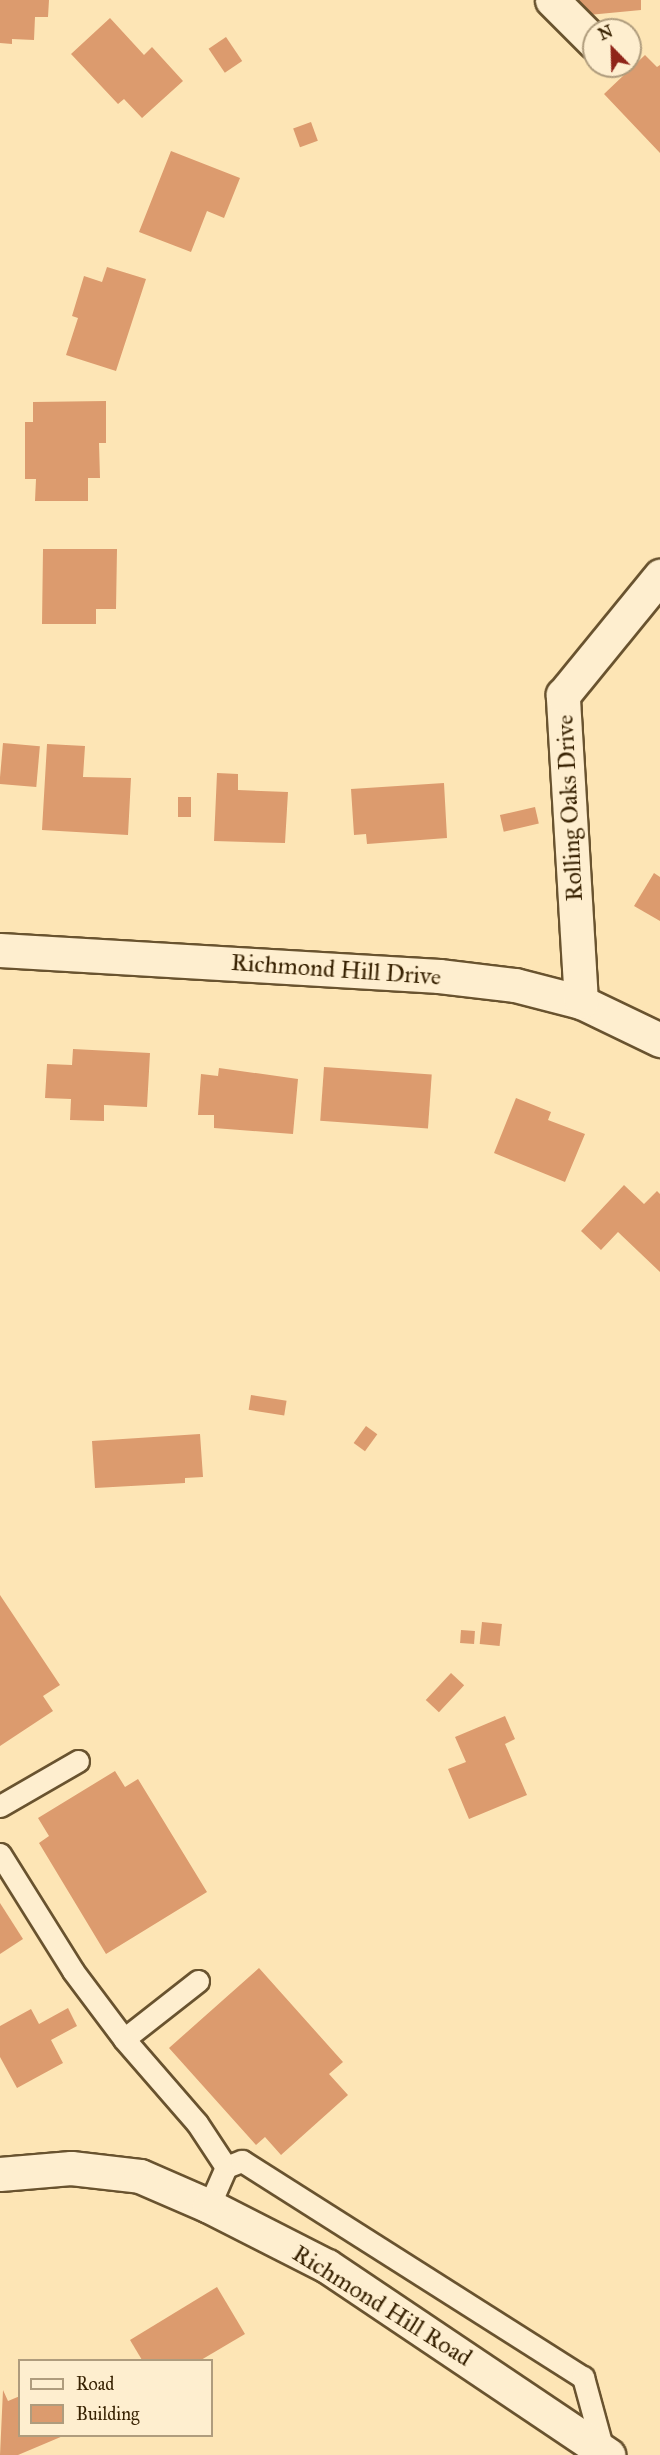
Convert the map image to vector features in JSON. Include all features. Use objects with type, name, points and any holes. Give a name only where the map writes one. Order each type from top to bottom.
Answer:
[{"type":"street","points":[[552,0],[582,30]]},
{"type":"street","name":"Rolling Oaks Drive","points":[[581,1002],[563,694],[660,576]]},
{"type":"street","name":"Richmond Hill Drive","points":[[0,950],[439,976],[515,985],[581,1002],[660,1041]]},
{"type":"street","name":"Richmond Hill Road","points":[[0,2174],[71,2168],[140,2176],[209,2206],[327,2266],[606,2453]]},
{"type":"lane","points":[[0,1806],[78,1761]]},
{"type":"lane","points":[[0,1854],[73,1971],[124,2039],[197,2123],[226,2167]]},
{"type":"lane","points":[[124,2039],[198,1981]]},
{"type":"lane","points":[[209,2206],[226,2167],[242,2161],[583,2377],[606,2453]]},
{"type":"building","points":[[0,0],[49,0],[48,17],[35,17],[34,40],[12,39],[12,44],[0,43]]},
{"type":"building","points":[[577,0],[641,0],[641,10],[578,16]]},
{"type":"building","points":[[110,18],[144,55],[152,47],[183,81],[142,118],[124,99],[118,104],[71,54]]},
{"type":"building","points":[[226,37],[242,61],[225,73],[209,49]]},
{"type":"building","points":[[645,55],[657,67],[660,65],[660,153],[604,94],[621,78],[642,78],[642,58]]},
{"type":"building","points":[[311,122],[318,141],[300,147],[293,128]]},
{"type":"building","points":[[171,151],[240,178],[224,218],[207,211],[191,252],[139,232]]},
{"type":"building","points":[[107,267],[146,279],[116,371],[66,355],[78,318],[72,316],[84,276],[102,282]]},
{"type":"building","points":[[106,401],[106,443],[99,443],[100,478],[88,478],[88,501],[35,501],[36,479],[25,479],[25,422],[33,422],[33,402]]},
{"type":"building","points":[[43,549],[117,549],[116,609],[96,609],[96,624],[42,624]]},
{"type":"building","points":[[3,743],[40,746],[36,787],[0,784]]},
{"type":"building","points":[[47,744],[85,746],[83,777],[131,778],[128,835],[42,830]]},
{"type":"building","points":[[217,773],[238,774],[238,790],[288,792],[285,843],[214,841]]},
{"type":"building","points":[[444,783],[447,838],[367,844],[366,834],[354,835],[351,789]]},
{"type":"building","points":[[178,797],[191,797],[191,817],[178,817]]},
{"type":"building","points":[[535,807],[539,824],[504,832],[500,815]]},
{"type":"building","points":[[654,873],[660,877],[660,921],[634,906]]},
{"type":"building","points":[[73,1049],[150,1053],[147,1107],[104,1105],[104,1121],[70,1120],[71,1099],[45,1098],[47,1064],[72,1065]]},
{"type":"building","points":[[324,1067],[432,1075],[428,1128],[320,1121]]},
{"type":"building","points":[[219,1068],[298,1079],[293,1134],[214,1128],[214,1115],[198,1115],[201,1074],[218,1076]]},
{"type":"building","points":[[516,1098],[551,1112],[548,1120],[585,1134],[565,1182],[494,1153]]},
{"type":"building","points":[[624,1185],[644,1204],[657,1191],[660,1194],[660,1272],[618,1232],[601,1250],[581,1231]]},
{"type":"building","points":[[251,1395],[287,1401],[284,1415],[249,1410]]},
{"type":"building","points":[[366,1426],[377,1434],[365,1451],[354,1443]]},
{"type":"building","points":[[200,1434],[203,1477],[185,1478],[185,1483],[95,1488],[92,1441]]},
{"type":"building","points":[[0,1595],[60,1685],[43,1696],[53,1711],[0,1746]]},
{"type":"building","points":[[482,1622],[502,1624],[500,1646],[480,1644]]},
{"type":"building","points":[[461,1630],[475,1631],[474,1644],[460,1643]]},
{"type":"building","points":[[451,1673],[464,1685],[439,1712],[426,1700]]},
{"type":"building","points":[[505,1716],[515,1739],[505,1744],[527,1795],[469,1819],[448,1769],[466,1762],[455,1737]]},
{"type":"building","points":[[115,1771],[125,1787],[138,1779],[207,1892],[106,1954],[39,1843],[49,1836],[38,1818]]},
{"type":"building","points":[[0,1903],[23,1939],[0,1954]]},
{"type":"building","points":[[259,1968],[343,2062],[329,2074],[348,2095],[281,2155],[265,2137],[256,2145],[169,2048]]},
{"type":"building","points":[[68,2008],[77,2026],[51,2040],[63,2063],[17,2088],[0,2057],[0,2026],[31,2009],[39,2024]]},
{"type":"building","points":[[217,2287],[245,2334],[203,2359],[141,2359],[130,2340]]},
{"type":"building","points":[[3,2390],[8,2401],[18,2397],[18,2437],[61,2437],[18,2455],[0,2455]]}]
